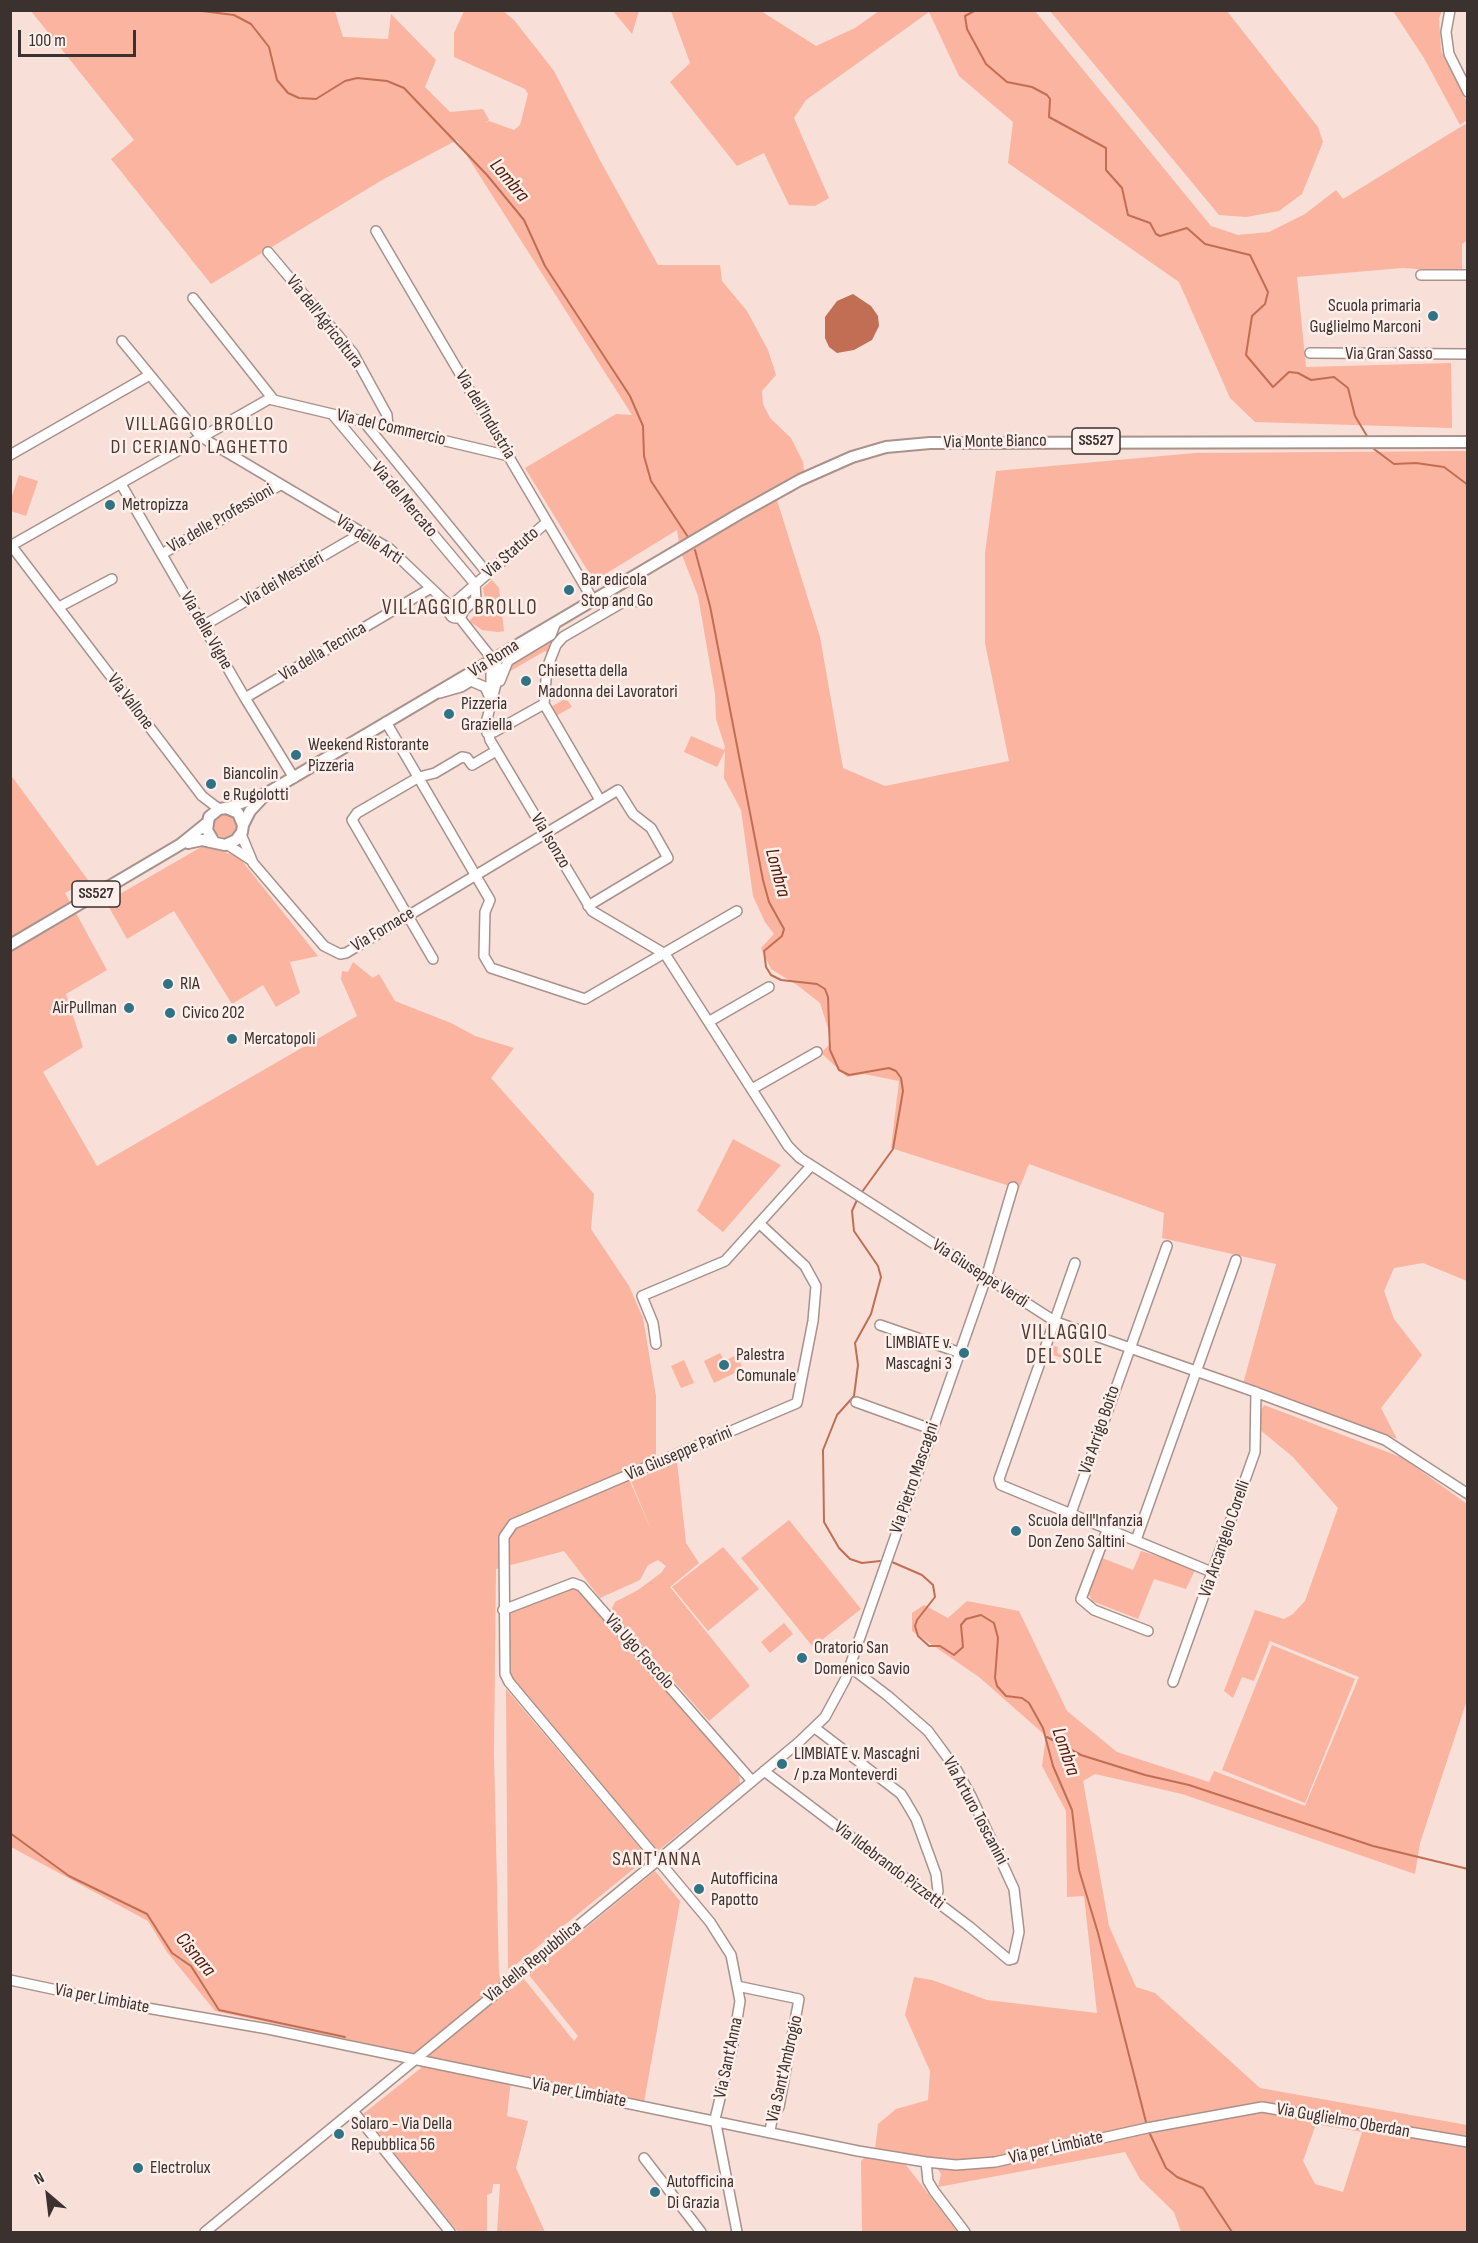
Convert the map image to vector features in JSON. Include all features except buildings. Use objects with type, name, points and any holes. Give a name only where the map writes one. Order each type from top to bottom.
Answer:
[{"type":"main road","name":"Via Monte Bianco","points":[[690,543],[827,466],[886,447],[908,444],[1008,441],[1467,442]]},
{"type":"main road","name":"Via Roma","points":[[223,809],[267,793],[690,543]]},
{"type":"main road","name":"Via Roma","points":[[242,830],[250,811],[267,793]]},
{"type":"main road","name":"SS527","points":[[10,945],[181,844],[223,809]]},
{"type":"main road","points":[[223,809],[238,813],[242,830]]},
{"type":"main road","points":[[208,820],[209,837],[214,842]]},
{"type":"main road","name":"SS527","points":[[181,844],[202,840],[228,845],[242,830]]},
{"type":"street","points":[[1450,10],[1446,32],[1449,54],[1467,92]]},
{"type":"street","name":"Via dell'Industria","points":[[376,231],[593,600]]},
{"type":"street","name":"Via dell'Agricoltura","points":[[268,252],[353,353],[387,415],[388,428]]},
{"type":"street","points":[[1421,275],[1467,275]]},
{"type":"street","points":[[11,544],[121,484],[264,401],[273,399],[193,298]]},
{"type":"street","name":"Via delle Arti","points":[[122,342],[201,437],[390,549],[452,605],[450,615],[461,614]]},
{"type":"street","name":"Via Gran Sasso","points":[[1310,353],[1467,354]]},
{"type":"street","points":[[10,455],[148,376]]},
{"type":"street","name":"Via del Commercio","points":[[273,399],[509,456]]},
{"type":"street","name":"Via del Mercato","points":[[333,415],[476,584]]},
{"type":"street","name":"Via del Mercato","points":[[364,422],[488,574]]},
{"type":"street","name":"Via delle Vigne","points":[[121,484],[245,698],[294,777]]},
{"type":"street","name":"Via delle Professioni","points":[[162,554],[280,485]]},
{"type":"street","name":"Via Statuto","points":[[452,605],[547,522]]},
{"type":"street","name":"Via dei Mestieri","points":[[203,626],[362,534]]},
{"type":"street","name":"Via Vallone","points":[[11,544],[202,796],[223,809]]},
{"type":"street","points":[[59,607],[112,579]]},
{"type":"street","name":"Via Statuto","points":[[461,614],[476,599],[476,584]]},
{"type":"street","name":"Via della Tecnica","points":[[245,698],[432,588]]},
{"type":"street","points":[[600,800],[544,704],[547,668],[556,645],[563,638],[623,602],[641,601]]},
{"type":"street","points":[[461,614],[498,672],[486,723],[487,733],[494,732],[544,704]]},
{"type":"street","points":[[492,694],[508,661],[551,635],[556,622]]},
{"type":"street","points":[[435,694],[461,687],[471,681],[485,687],[492,694]]},
{"type":"street","points":[[386,722],[477,874],[490,900],[485,912],[484,956],[491,968],[585,999],[662,952],[737,911]]},
{"type":"street","name":"Via Isonzo","points":[[487,733],[595,915],[662,952]]},
{"type":"street","points":[[433,959],[352,820],[357,813],[419,777],[435,773],[462,757],[467,758],[472,765],[496,751]]},
{"type":"street","name":"Via Fornace","points":[[228,845],[251,860],[324,946],[335,953],[346,953],[618,790],[636,818],[651,828],[668,858],[588,906]]},
{"type":"street","name":"Via Vallone","points":[[202,796],[208,820]]},
{"type":"street","name":"Via Fornace","points":[[242,830],[251,860]]},
{"type":"street","name":"Via Giuseppe Verdi","points":[[662,952],[710,1021],[788,1146],[810,1167],[868,1201],[1056,1322],[1385,1440],[1467,1494]]},
{"type":"street","points":[[710,1021],[770,987]]},
{"type":"street","points":[[752,1089],[817,1052]]},
{"type":"street","points":[[657,1344],[653,1323],[642,1296],[724,1261],[810,1167]]},
{"type":"street","name":"Via Pietro Mascagni","points":[[845,1680],[958,1352],[986,1278],[1013,1187]]},
{"type":"street","name":"Via Giuseppe Parini","points":[[505,1674],[504,1537],[513,1524],[797,1403],[813,1321],[816,1286],[805,1266],[759,1222]]},
{"type":"street","name":"Via Arrigo Boito","points":[[1071,1513],[1167,1246]]},
{"type":"street","points":[[1136,1540],[1236,1260]]},
{"type":"street","points":[[1076,1263],[999,1479],[1001,1485],[1214,1573]]},
{"type":"street","points":[[880,1325],[958,1352]]},
{"type":"street","name":"Via Arcangelo Corelli","points":[[1173,1682],[1214,1573],[1255,1452],[1256,1392]]},
{"type":"street","points":[[856,1402],[931,1429]]},
{"type":"street","points":[[1108,1528],[1081,1599],[1094,1610],[1148,1631]]},
{"type":"street","name":"Via Ugo Foscolo","points":[[503,1610],[573,1583],[580,1586],[752,1781]]},
{"type":"street","name":"Via Arturo Toscanini","points":[[850,1667],[928,1731],[971,1796],[1014,1888],[1019,1932],[1013,1959]]},
{"type":"street","name":"Via Sant'Anna","points":[[505,1674],[723,1940],[731,1955],[740,2001],[715,2119],[737,2232]]},
{"type":"street","name":"Via della Repubblica","points":[[205,2232],[657,1861],[815,1728],[825,1717],[845,1680]]},
{"type":"street","points":[[815,1728],[901,1794],[915,1819],[936,1874],[938,1891],[934,1901]]},
{"type":"street","name":"Via Ildebrando Pizzetti","points":[[764,1771],[1009,1960],[1013,1959]]},
{"type":"street","name":"Via per Limbiate","points":[[10,1980],[118,2003],[268,2029],[715,2119],[858,2151],[926,2162],[956,2165],[994,2162],[1147,2127]]},
{"type":"street","name":"Via Sant'Ambrogio","points":[[737,1986],[800,1999],[779,2107],[773,2114],[770,2131]]},
{"type":"street","name":"Via Guglielmo Oberdan","points":[[1147,2127],[1262,2107],[1467,2142]]},
{"type":"street","points":[[353,2111],[450,2232]]},
{"type":"street","points":[[644,2158],[701,2232]]},
{"type":"street","points":[[926,2162],[931,2186],[964,2232]]},
{"type":"shaded area","points":[[31,11],[335,11],[343,37],[388,39],[391,14],[436,60],[425,87],[450,112],[483,109],[489,120],[485,123],[489,121],[514,130],[520,125],[528,94],[525,89],[454,57],[454,33],[464,11],[503,11],[514,20],[554,71],[658,265],[720,265],[722,281],[747,311],[768,350],[776,375],[762,391],[763,404],[770,418],[791,438],[803,462],[804,471],[792,480],[795,491],[777,500],[820,637],[843,768],[885,786],[1009,761],[985,643],[985,553],[996,471],[1195,453],[1467,451],[1467,1281],[1423,1263],[1394,1268],[1384,1291],[1394,1319],[1422,1355],[1381,1408],[1397,1439],[1243,1384],[1276,1264],[1162,1238],[1164,1213],[1029,1164],[1019,1189],[891,1148],[899,1081],[864,1074],[847,1077],[821,1053],[830,1044],[831,1038],[820,1003],[771,969],[761,948],[774,934],[765,922],[753,896],[741,810],[724,778],[725,751],[717,767],[684,752],[691,736],[724,750],[725,747],[716,719],[715,694],[698,596],[680,550],[677,530],[594,581],[525,468],[616,414],[632,415],[457,140],[382,180],[211,284],[111,159],[134,140]]},
{"type":"shaded area","points":[[613,11],[639,11],[632,34]]},
{"type":"shaded area","points":[[671,11],[761,11],[816,46],[855,28],[879,11],[1035,11],[1211,226],[1238,235],[1269,232],[1305,214],[1336,190],[1343,199],[1467,123],[1468,240],[1462,244],[1462,272],[1403,268],[1297,277],[1306,367],[1451,363],[1452,428],[1255,422],[1230,398],[1179,282],[1008,163],[1013,122],[959,76],[929,12],[806,100],[794,118],[829,198],[815,206],[789,205],[764,153],[737,166],[670,82],[690,63]]},
{"type":"shaded area","points":[[1050,11],[1227,11],[1318,127],[1323,142],[1302,194],[1279,211],[1246,217],[1219,215]]},
{"type":"shaded area","points":[[1393,11],[1442,11],[1439,18],[1441,50],[1467,102],[1467,120],[1460,125],[1424,58]]},
{"type":"shaded area","points":[[853,294],[871,306],[878,316],[879,326],[872,340],[854,350],[837,353],[829,347],[825,338],[825,317],[837,301]]},
{"type":"shaded area","points":[[19,475],[38,481],[26,516],[11,511],[11,499]]},
{"type":"shaded area","points":[[492,580],[499,588],[504,631],[482,630],[469,621],[486,605],[483,588]]},
{"type":"shaded area","points":[[555,636],[547,653],[545,651],[507,673],[511,664]]},
{"type":"shaded area","points":[[563,700],[568,701],[572,707],[556,716],[551,707]]},
{"type":"shaded area","points":[[10,774],[88,880],[65,893],[107,970],[66,994],[83,1047],[43,1072],[97,1166],[357,1016],[341,979],[342,971],[348,972],[353,962],[373,978],[379,974],[395,1001],[451,1023],[475,1036],[514,1048],[491,1078],[594,1194],[591,1229],[629,1286],[643,1318],[656,1396],[656,1456],[625,1470],[653,1534],[631,1481],[677,1462],[686,1543],[699,1563],[670,1587],[750,1686],[709,1721],[614,1614],[612,1608],[615,1602],[638,1590],[661,1573],[666,1566],[658,1560],[648,1565],[640,1580],[600,1598],[564,1551],[496,1569],[494,1753],[499,1976],[512,1989],[524,1979],[574,2041],[578,2036],[529,1975],[655,1871],[680,1901],[644,2102],[511,2079],[507,2116],[528,2121],[516,2168],[545,2232],[497,2232],[500,2184],[493,2184],[492,2193],[487,2195],[487,2232],[458,2232],[363,2114],[421,2068],[410,2053],[215,2011],[167,1952],[148,1921],[11,1847]]},
{"type":"shaded area","points":[[226,814],[235,817],[238,826],[235,835],[226,838],[217,835],[214,826],[217,817]]},
{"type":"shaded area","points":[[203,846],[234,855],[242,861],[318,956],[290,962],[300,993],[276,1007],[263,985],[232,1004],[174,911],[127,939],[106,902]]},
{"type":"shaded area","points":[[733,1139],[781,1165],[723,1232],[697,1211]]},
{"type":"shaded area","points":[[1054,1346],[1058,1347],[1057,1353],[1076,1361],[1079,1354],[1083,1356],[1079,1365],[1051,1354]]},
{"type":"shaded area","name":"Palestra Comunale","points":[[720,1353],[724,1361],[737,1355],[743,1369],[714,1383],[704,1361]]},
{"type":"shaded area","points":[[684,1360],[694,1383],[681,1388],[671,1366]]},
{"type":"shaded area","points":[[1264,1405],[1403,1458],[1467,1504],[1467,1700],[1420,1843],[1415,1874],[1182,1794],[1095,1774],[1083,1781],[1109,1926],[1136,1987],[1155,1993],[1260,2088],[1467,2125],[1467,2232],[1181,2232],[1174,2212],[1140,2179],[1125,2152],[938,2187],[941,2174],[932,2160],[875,2149],[878,2124],[896,2109],[928,2100],[930,2071],[905,2015],[914,1977],[932,1980],[987,2000],[1097,2013],[1084,1896],[1067,1897],[1066,1811],[1042,1766],[1046,1736],[979,1677],[912,1631],[912,1613],[924,1605],[948,1618],[967,1601],[1019,1611],[1067,1711],[1117,1752],[1209,1782],[1214,1771],[1305,1806],[1359,1677],[1270,1641],[1254,1681],[1242,1677],[1233,1698],[1224,1691],[1255,1610],[1284,1619],[1293,1614],[1305,1601],[1338,1508],[1293,1457],[1259,1429],[1260,1412]],"holes":[[[1316,2124],[1362,2132],[1343,2192],[1315,2184],[1303,2161]]]},
{"type":"shaded area","points":[[789,1520],[861,1609],[813,1647],[741,1558]]},
{"type":"shaded area","points":[[723,1547],[759,1589],[708,1631],[672,1587]]},
{"type":"shaded area","points":[[1141,1551],[1196,1568],[1186,1589],[1154,1579],[1138,1619],[1092,1601],[1088,1592],[1102,1558],[1133,1570]]},
{"type":"shaded area","points":[[572,1586],[579,1590],[739,1775],[740,1784],[659,1850],[653,1849],[511,1677],[509,1613]]},
{"type":"shaded area","points":[[784,1623],[793,1634],[770,1653],[761,1642]]},
{"type":"shaded area","points":[[1272,1645],[1355,1679],[1305,1803],[1222,1770]]},
{"type":"shaded area","points":[[506,1689],[648,1857],[508,1971]]},
{"type":"shaded area","points":[[866,2156],[906,2165],[958,2232],[862,2232],[861,2161]]},
{"type":"waterway","name":"Lombra","points":[[194,10],[234,15],[251,24],[269,47],[277,80],[288,93],[299,98],[316,99],[345,81],[357,78],[387,81],[404,88],[487,175],[524,220],[545,266],[630,396],[643,426],[644,456],[651,481],[688,537]]},
{"type":"waterway","points":[[976,10],[965,16],[967,29],[986,64],[1007,82],[1032,87],[1047,95],[1050,99],[1049,117],[1106,148],[1106,170],[1122,188],[1128,215],[1150,223],[1156,234],[1160,236],[1187,228],[1205,244],[1250,255],[1268,292],[1265,304],[1252,316],[1246,355],[1273,387],[1289,372],[1298,373],[1311,380],[1334,377],[1348,388],[1355,416],[1367,436]]},
{"type":"waterway","points":[[1374,449],[1394,464],[1416,463],[1444,467],[1468,485]]},
{"type":"waterway","name":"Lombra","points":[[695,550],[710,606],[763,880],[769,902],[784,929],[782,936],[764,951],[766,967],[771,975],[781,980],[817,984],[825,989],[828,997],[830,1050],[839,1070],[849,1075],[889,1068],[896,1071],[901,1078],[903,1091],[893,1149],[862,1192]]},
{"type":"waterway","name":"Lombra","points":[[857,1200],[852,1211],[854,1231],[878,1266],[881,1277],[871,1314],[855,1343],[858,1365],[854,1396],[837,1415],[823,1450],[824,1522],[839,1548],[850,1559],[862,1563],[880,1561]]},
{"type":"waterway","name":"Lombra","points":[[892,1562],[922,1575],[933,1585],[935,1597],[915,1626],[918,1636],[929,1646],[940,1646],[954,1655],[963,1647],[961,1625],[966,1619],[981,1615],[994,1623],[998,1638],[995,1678],[997,1686],[1006,1696],[1022,1698],[1029,1703],[1043,1728],[1053,1766],[1072,1810],[1079,1870],[1098,1933],[1146,2122]]},
{"type":"waterway","points":[[1047,1737],[1081,1755],[1145,1775],[1189,1785],[1373,1846],[1468,1869]]},
{"type":"waterway","name":"Cisnara","points":[[10,1833],[69,1876],[147,1914],[172,1953],[191,1966],[219,2010],[345,2037]]},
{"type":"waterway","name":"Lombra","points":[[1150,2134],[1166,2168],[1177,2177],[1203,2188],[1232,2232]]},
{"type":"place","name":"Scuola primaria Guglielmo Marconi","points":[[1433,316]]},
{"type":"place","name":"Metropizza","points":[[110,505]]},
{"type":"place","name":"Bar edicola Stop and Go","points":[[569,590]]},
{"type":"place","name":"Chiesetta della Madonna dei Lavoratori","points":[[526,681]]},
{"type":"place","name":"Pizzeria Graziella","points":[[449,714]]},
{"type":"place","name":"Weekend Ristorante Pizzeria","points":[[296,755]]},
{"type":"place","name":"Biancolin e Rugolotti","points":[[211,784]]},
{"type":"place","name":"RIA","points":[[168,984]]},
{"type":"place","name":"AirPullman","points":[[129,1008]]},
{"type":"place","name":"Civico 202","points":[[170,1013]]},
{"type":"place","name":"Mercatopoli","points":[[232,1039]]},
{"type":"place","name":"LIMBIATE v. Mascagni 3","points":[[964,1353]]},
{"type":"place","name":"Palestra Comunale","points":[[724,1365]]},
{"type":"place","name":"Scuola dell'Infanzia Don Zeno Saltini","points":[[1016,1531]]},
{"type":"place","name":"Oratorio San Domenico Savio","points":[[802,1658]]},
{"type":"place","name":"LIMBIATE v. Mascagni / p.za Monteverdi","points":[[782,1764]]},
{"type":"place","name":"Autofficina Papotto","points":[[699,1889]]},
{"type":"place","name":"Solaro - Via Della Repubblica 56","points":[[339,2134]]},
{"type":"place","name":"Electrolux","points":[[138,2168]]},
{"type":"place","name":"Autofficina Di Grazia","points":[[655,2192]]},
{"type":"district","name":"VILLAGGIO BROLLO DI CERIANO LAGHETTO","points":[[200,436]]},
{"type":"district","name":"VILLAGGIO BROLLO","points":[[460,609]]},
{"type":"district","name":"VILLAGGIO DEL SOLE","points":[[1065,1346]]},
{"type":"district","name":"SANT'ANNA","points":[[657,1860]]}]
